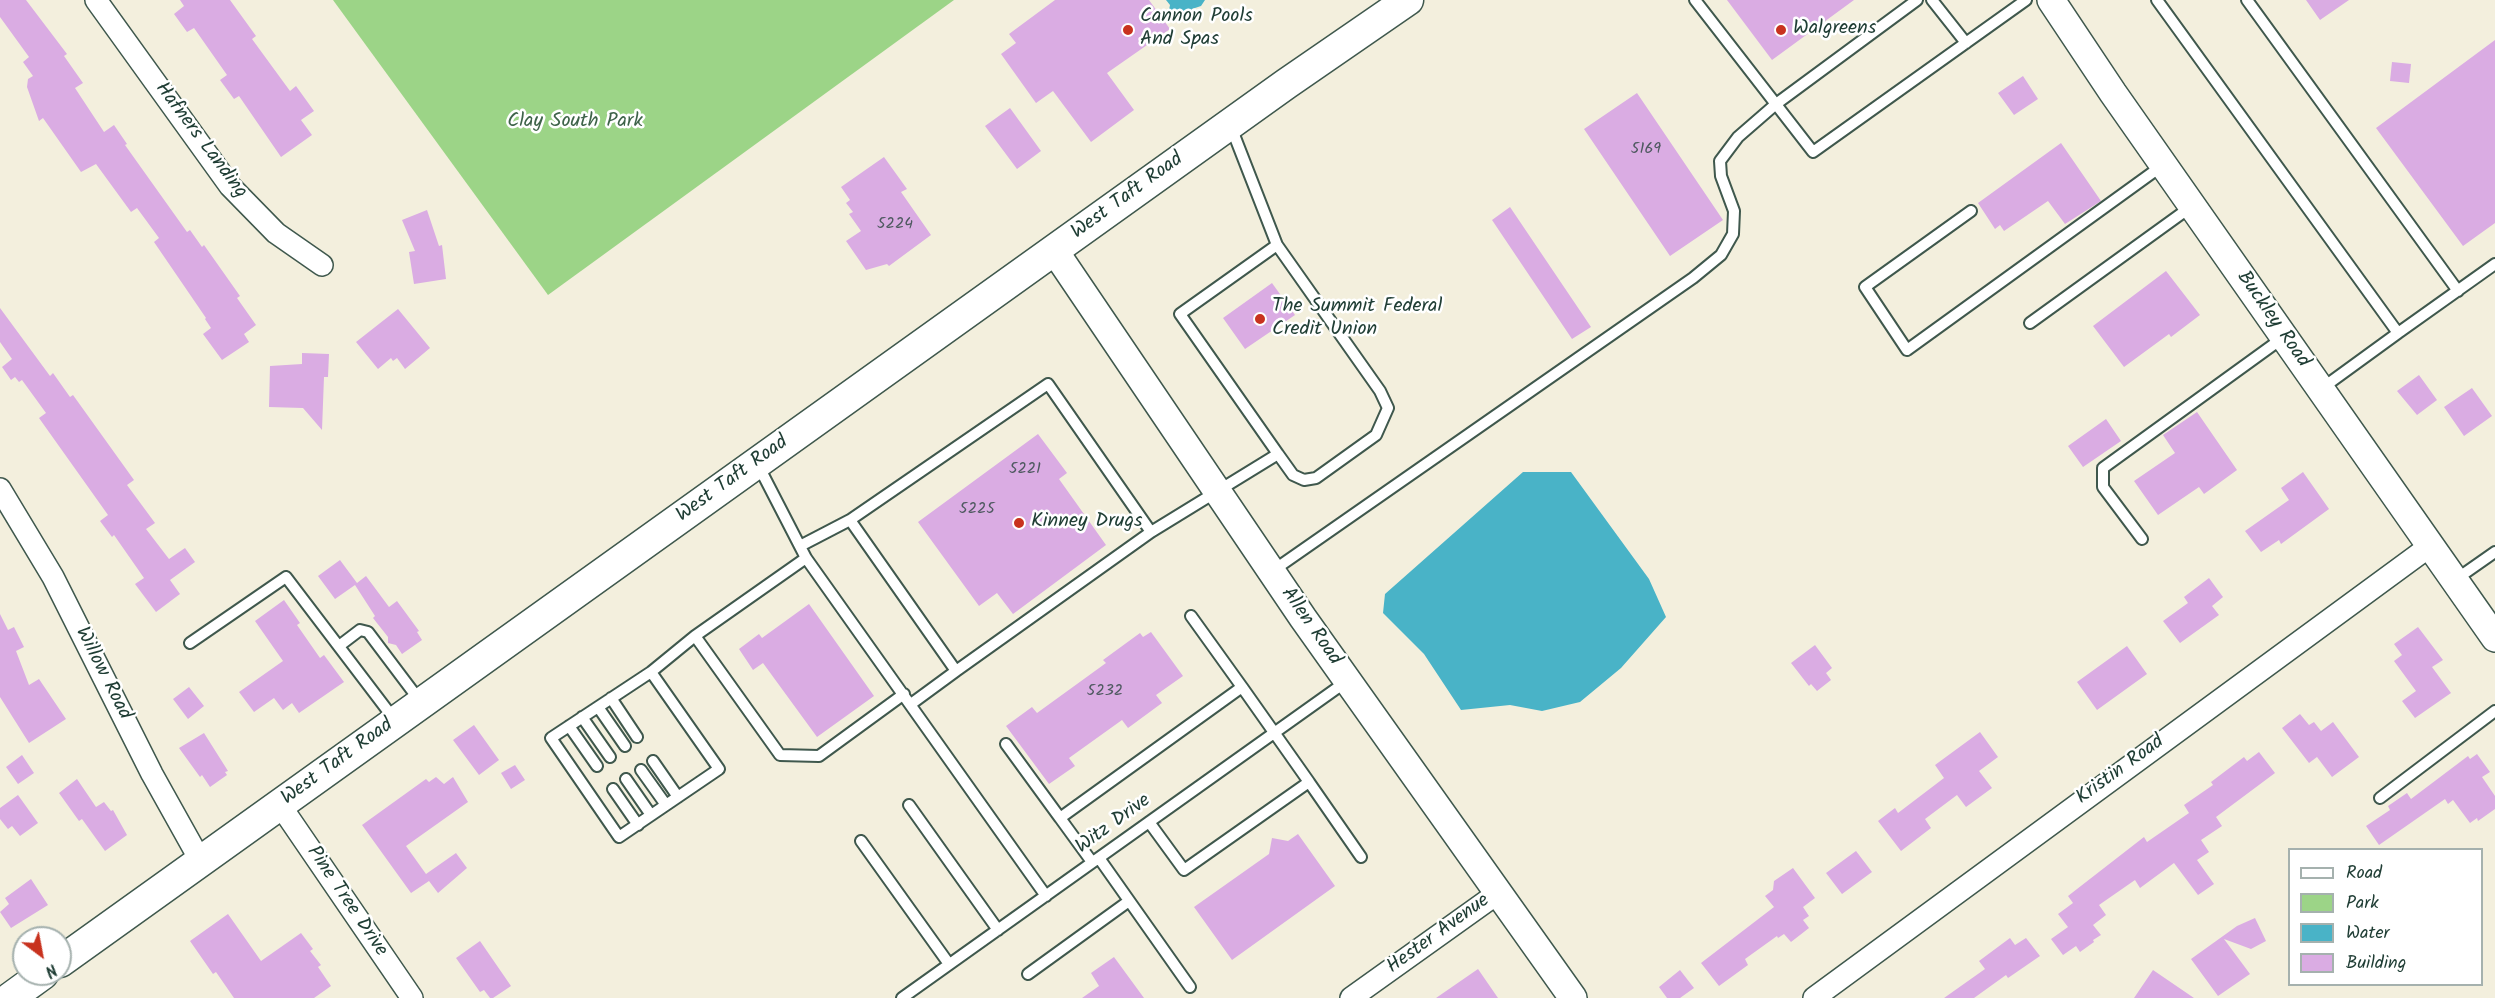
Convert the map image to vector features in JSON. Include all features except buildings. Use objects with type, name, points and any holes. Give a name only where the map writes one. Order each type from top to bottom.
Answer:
[{"type":"main road","name":"West Taft Road","points":[[72,953],[1230,124],[1407,0]]},
{"type":"main road","points":[[10,998],[26,986]]},
{"type":"street","name":"Hafners Landing","points":[[96,0],[230,186],[276,233],[322,265]]},
{"type":"street","name":"Buckley Road","points":[[2051,0],[2192,206],[2495,638]]},
{"type":"street","name":"Allen Road","points":[[1054,250],[1271,572],[1573,998]]},
{"type":"street","name":"Willow Road","points":[[0,489],[53,577],[152,774],[200,861]]},
{"type":"street","name":"Kristin Road","points":[[1814,998],[2430,546]]},
{"type":"street","name":"Pine Tree Drive","points":[[280,804],[412,998]]},
{"type":"street","name":"Hester Avenue","points":[[1351,998],[1498,893]]},
{"type":"lane","points":[[1695,0],[1814,152],[2026,0]]},
{"type":"lane","points":[[1271,572],[1693,278],[1721,255],[1733,234],[1734,211],[1720,176],[1720,161],[1738,137],[1776,104],[1917,0]]},
{"type":"lane","points":[[1932,0],[1965,43]]},
{"type":"lane","points":[[2157,0],[2398,333]]},
{"type":"lane","points":[[2247,0],[2458,291]]},
{"type":"lane","points":[[1230,124],[1277,245],[1380,391],[1388,408],[1376,435],[1316,478],[1304,480],[1293,475],[1180,314],[1277,245]]},
{"type":"lane","points":[[1971,211],[1865,287],[1907,350],[2164,165]]},
{"type":"lane","points":[[2030,323],[2192,206]]},
{"type":"lane","points":[[2320,389],[2495,264]]},
{"type":"lane","points":[[2142,538],[2103,487],[2103,468],[2284,337]]},
{"type":"lane","points":[[800,546],[850,520],[1048,384],[1151,532]]},
{"type":"lane","points":[[911,704],[1151,532],[1278,454]]},
{"type":"lane","points":[[757,463],[806,558],[1046,896]]},
{"type":"lane","points":[[850,520],[956,671]]},
{"type":"lane","points":[[2454,581],[2495,552]]},
{"type":"lane","points":[[651,672],[719,769],[619,837],[551,738],[651,672],[695,636],[806,558]]},
{"type":"lane","points":[[190,643],[286,577],[396,722]]},
{"type":"lane","points":[[1191,616],[1361,857]]},
{"type":"lane","points":[[339,646],[360,630],[368,632],[422,704]]},
{"type":"lane","points":[[695,636],[780,754],[819,756],[904,694]]},
{"type":"lane","name":"Witz Drive","points":[[902,998],[1347,681]]},
{"type":"lane","points":[[1060,818],[1242,687]]},
{"type":"lane","points":[[611,698],[637,737]]},
{"type":"lane","points":[[598,707],[625,746]]},
{"type":"lane","points":[[2379,798],[2495,711]]},
{"type":"lane","points":[[582,717],[610,757]]},
{"type":"lane","points":[[569,726],[597,766]]},
{"type":"lane","points":[[1006,744],[1060,818],[1129,901],[1190,987]]},
{"type":"lane","points":[[653,760],[678,797]]},
{"type":"lane","points":[[641,770],[666,805]]},
{"type":"lane","points":[[626,779],[651,815]]},
{"type":"lane","points":[[1149,822],[1184,870],[1309,782]]},
{"type":"lane","points":[[613,789],[638,825]]},
{"type":"lane","points":[[909,805],[998,930]]},
{"type":"lane","points":[[861,841],[950,964]]},
{"type":"lane","points":[[1028,974],[1129,901]]},
{"type":"green space","name":"Clay South Park","points":[[333,0],[954,0],[548,295]]},
{"type":"water","points":[[1166,0],[1205,0],[1201,6],[1192,9],[1187,16],[1173,19],[1168,15],[1170,5]]},
{"type":"water","points":[[1523,472],[1571,472],[1649,579],[1666,617],[1621,668],[1580,702],[1542,711],[1510,705],[1461,710],[1424,654],[1383,613],[1385,594]]},
{"type":"place","name":"Cannon Pools And Spas","points":[[1128,30]]},
{"type":"place","name":"Walgreens","points":[[1781,30]]},
{"type":"place","name":"The Summit Federal Credit Union","points":[[1260,319]]},
{"type":"place","name":"Kinney Drugs","points":[[1019,523]]}]
